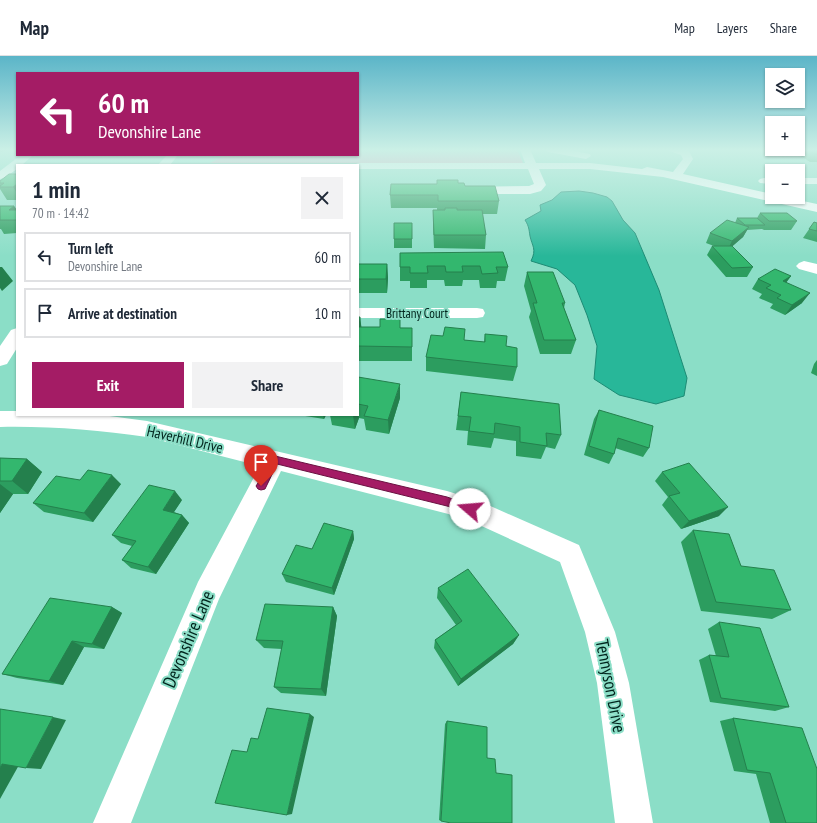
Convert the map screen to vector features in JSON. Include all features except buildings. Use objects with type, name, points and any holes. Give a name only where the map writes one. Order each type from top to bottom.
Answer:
[{"type":"street","points":[[450,185],[459,190],[530,190],[537,188],[540,185]]},
{"type":"street","points":[[711,185],[817,208]]},
{"type":"street","name":"Brittany Court","points":[[359,313],[477,313]]},
{"type":"street","points":[[0,360],[16,336]]},
{"type":"street","name":"Haverhill Drive","points":[[0,419],[64,419],[108,423],[153,422],[275,460],[470,509],[570,554]]},
{"type":"street","name":"Devonshire Lane","points":[[112,823],[208,592],[275,460]]},
{"type":"street","name":"Tennyson Drive","points":[[570,554],[600,632],[613,683],[634,823]]},
{"type":"shaded area","points":[[579,191],[607,197],[612,201],[623,220],[635,233],[659,290],[687,378],[684,396],[656,404],[619,395],[594,379],[597,346],[575,285],[557,269],[531,261],[534,248],[525,220],[541,211],[540,205],[552,200],[561,192]]},
{"type":"route","points":[[261,486],[275,460],[470,509]]}]
